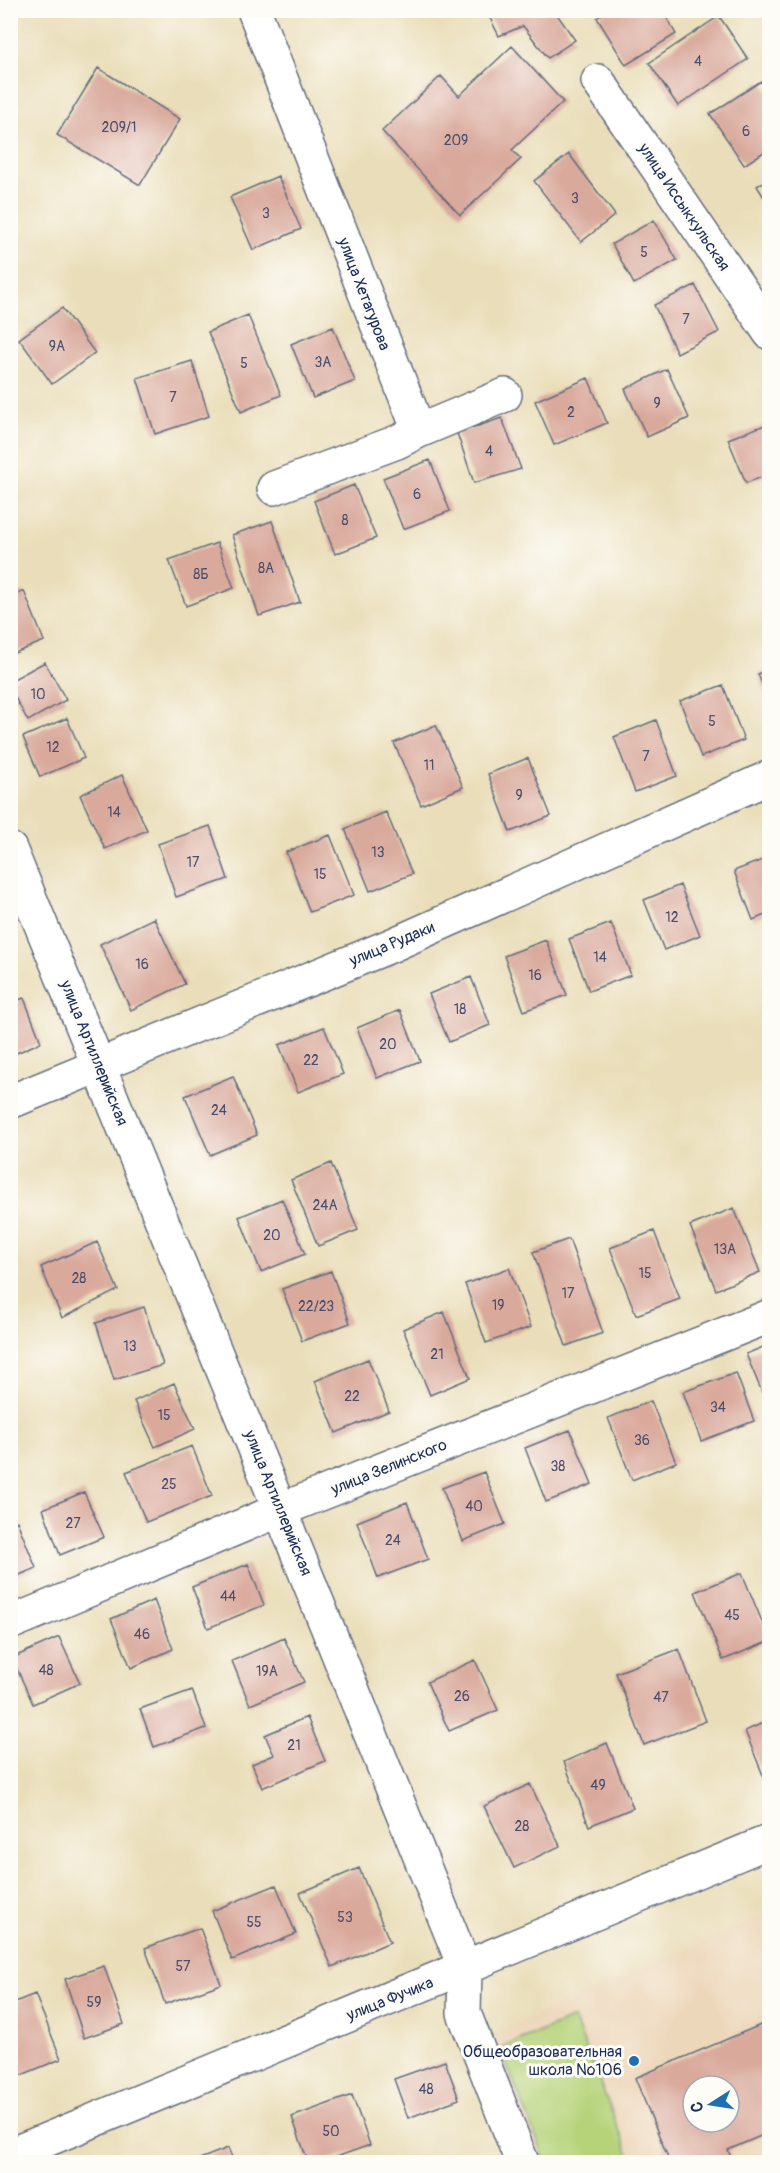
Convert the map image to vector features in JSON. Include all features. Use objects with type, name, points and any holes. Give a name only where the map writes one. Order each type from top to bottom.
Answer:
[{"type":"street","name":"улица Хетагурова","points":[[254,10],[419,431]]},
{"type":"street","name":"улица Иссыккульская","points":[[598,81],[770,333]]},
{"type":"street","points":[[274,488],[397,442],[505,395]]},
{"type":"street","name":"улица Рудаки","points":[[10,1102],[390,946],[770,777]]},
{"type":"street","name":"улица Артиллерийская","points":[[10,849],[465,1968],[464,2013],[522,2163]]},
{"type":"street","name":"улица Зелинского","points":[[10,1623],[280,1510],[770,1316]]},
{"type":"street","name":"улица Фучика","points":[[10,2155],[770,1841]]},
{"type":"shaded area","name":"Общеобразовательная школа №106","points":[[769,1913],[769,2162],[540,2162],[489,2036]]},
{"type":"green space","points":[[574,2018],[632,2162],[546,2162],[500,2048]]},
{"type":"building","points":[[486,10],[554,10],[575,40],[548,58],[523,26],[499,36]]},
{"type":"building","points":[[608,10],[662,10],[676,34],[626,65],[597,18]]},
{"type":"building","points":[[719,16],[748,59],[678,106],[649,63]]},
{"type":"building","points":[[512,46],[563,102],[512,150],[521,159],[460,215],[382,131],[441,76],[459,96]]},
{"type":"building","points":[[98,68],[180,119],[140,185],[57,135]]},
{"type":"building","points":[[761,81],[770,93],[770,148],[744,165],[710,114]]},
{"type":"building","points":[[569,154],[615,215],[581,242],[534,181]]},
{"type":"building","points":[[278,176],[301,229],[253,250],[230,197]]},
{"type":"building","points":[[770,178],[770,207],[757,186]]},
{"type":"building","points":[[654,220],[677,260],[634,284],[612,244]]},
{"type":"building","points":[[695,285],[719,332],[677,353],[654,305]]},
{"type":"building","points":[[62,308],[95,353],[52,384],[19,339]]},
{"type":"building","points":[[248,315],[281,395],[241,412],[208,332]]},
{"type":"building","points":[[333,327],[355,381],[313,398],[291,344]]},
{"type":"building","points":[[192,361],[209,416],[155,434],[137,378]]},
{"type":"building","points":[[667,369],[689,418],[647,437],[625,389]]},
{"type":"building","points":[[588,378],[607,423],[554,445],[535,401]]},
{"type":"building","points":[[502,418],[521,469],[474,483],[457,433]]},
{"type":"building","points":[[770,423],[770,474],[746,483],[728,439]]},
{"type":"building","points":[[430,460],[450,511],[403,529],[383,478]]},
{"type":"building","points":[[354,485],[376,538],[335,554],[314,501]]},
{"type":"building","points":[[272,521],[300,602],[259,616],[232,535]]},
{"type":"building","points":[[217,543],[234,588],[186,606],[169,560]]},
{"type":"building","points":[[24,591],[44,641],[10,655],[10,597]]},
{"type":"building","points":[[45,662],[66,700],[28,721],[10,688],[10,681]]},
{"type":"building","points":[[770,669],[770,702],[769,702],[758,674]]},
{"type":"building","points":[[723,685],[744,740],[701,757],[680,701]]},
{"type":"building","points":[[67,718],[84,758],[40,777],[23,737]]},
{"type":"building","points":[[656,720],[677,776],[635,792],[614,737]]},
{"type":"building","points":[[436,725],[463,787],[421,805],[394,743]]},
{"type":"building","points":[[528,758],[551,816],[510,832],[488,774]]},
{"type":"building","points":[[122,775],[147,830],[105,849],[80,795]]},
{"type":"building","points":[[386,812],[412,874],[370,891],[345,829]]},
{"type":"building","points":[[210,826],[228,879],[176,897],[158,844]]},
{"type":"building","points":[[330,835],[354,895],[310,912],[286,852]]},
{"type":"building","points":[[770,857],[770,913],[753,920],[734,871]]},
{"type":"building","points":[[680,885],[700,935],[664,950],[644,900]]},
{"type":"building","points":[[154,918],[185,984],[131,1010],[100,944]]},
{"type":"building","points":[[611,923],[631,975],[589,991],[569,939]]},
{"type":"building","points":[[546,940],[567,995],[524,1011],[504,956]]},
{"type":"building","points":[[471,977],[490,1025],[449,1042],[429,994]]},
{"type":"building","points":[[24,998],[41,1042],[10,1056],[10,1003]]},
{"type":"building","points":[[400,1010],[420,1061],[377,1078],[357,1028]]},
{"type":"building","points":[[324,1027],[343,1074],[298,1092],[279,1045]]},
{"type":"building","points":[[233,1076],[257,1135],[210,1155],[185,1096]]},
{"type":"building","points":[[331,1163],[358,1230],[318,1246],[291,1180]]},
{"type":"building","points":[[282,1199],[305,1254],[261,1272],[239,1217]]},
{"type":"building","points":[[734,1208],[760,1272],[716,1290],[690,1226]]},
{"type":"building","points":[[654,1231],[680,1299],[636,1315],[610,1248]]},
{"type":"building","points":[[569,1239],[603,1333],[566,1346],[533,1252]]},
{"type":"building","points":[[97,1242],[118,1290],[62,1318],[41,1267]]},
{"type":"building","points":[[509,1268],[531,1327],[486,1343],[465,1284]]},
{"type":"building","points":[[331,1271],[350,1323],[302,1341],[282,1289]]},
{"type":"building","points":[[144,1307],[163,1365],[114,1380],[96,1323]]},
{"type":"building","points":[[444,1312],[470,1378],[430,1395],[403,1329]]},
{"type":"building","points":[[770,1344],[770,1409],[769,1409],[746,1354]]},
{"type":"building","points":[[368,1359],[389,1411],[336,1433],[315,1381]]},
{"type":"building","points":[[736,1373],[754,1421],[701,1441],[683,1392]]},
{"type":"building","points":[[174,1383],[195,1429],[155,1447],[134,1401]]},
{"type":"building","points":[[651,1401],[676,1462],[632,1480],[608,1418]]},
{"type":"building","points":[[570,1430],[592,1484],[546,1502],[525,1448]]},
{"type":"building","points":[[192,1446],[212,1496],[146,1522],[126,1472]]},
{"type":"building","points":[[484,1472],[505,1524],[463,1541],[442,1488]]},
{"type":"building","points":[[84,1492],[104,1537],[60,1555],[43,1509]]},
{"type":"building","points":[[407,1502],[428,1559],[378,1578],[357,1522]]},
{"type":"building","points":[[17,1521],[36,1568],[10,1579],[10,1524]]},
{"type":"building","points":[[248,1564],[264,1605],[208,1628],[192,1587]]},
{"type":"building","points":[[742,1573],[770,1641],[723,1660],[695,1592]]},
{"type":"building","points":[[154,1600],[173,1649],[131,1668],[111,1619]]},
{"type":"building","points":[[59,1637],[80,1683],[33,1704],[12,1658]]},
{"type":"building","points":[[284,1638],[304,1682],[250,1705],[232,1661]]},
{"type":"building","points":[[679,1649],[706,1721],[644,1745],[616,1673]]},
{"type":"building","points":[[475,1660],[498,1710],[449,1731],[427,1682]]},
{"type":"building","points":[[192,1690],[206,1728],[154,1747],[140,1709]]},
{"type":"building","points":[[307,1717],[325,1761],[262,1788],[252,1764],[274,1755],[265,1735]]},
{"type":"building","points":[[770,1720],[770,1778],[765,1780],[745,1731]]},
{"type":"building","points":[[607,1743],[633,1808],[589,1826],[564,1762]]},
{"type":"building","points":[[530,1784],[560,1846],[514,1868],[484,1806]]},
{"type":"building","points":[[359,1868],[390,1942],[332,1967],[300,1893]]},
{"type":"building","points":[[276,1885],[296,1934],[232,1960],[212,1911]]},
{"type":"building","points":[[200,1928],[221,1984],[165,2004],[145,1948]]},
{"type":"building","points":[[104,1966],[124,2024],[84,2038],[65,1979]]},
{"type":"building","points":[[35,1994],[61,2059],[19,2076],[10,2055],[10,2004]]},
{"type":"building","points":[[770,2021],[770,2132],[728,2150],[733,2162],[670,2162],[635,2078]]},
{"type":"building","points":[[445,2061],[459,2099],[408,2118],[394,2079]]},
{"type":"building","points":[[352,2095],[370,2145],[322,2162],[308,2162],[292,2117]]},
{"type":"building","points":[[228,2148],[234,2162],[192,2162]]},
{"type":"place","name":"Общеобразовательная школа №106","points":[[634,2061]]}]
